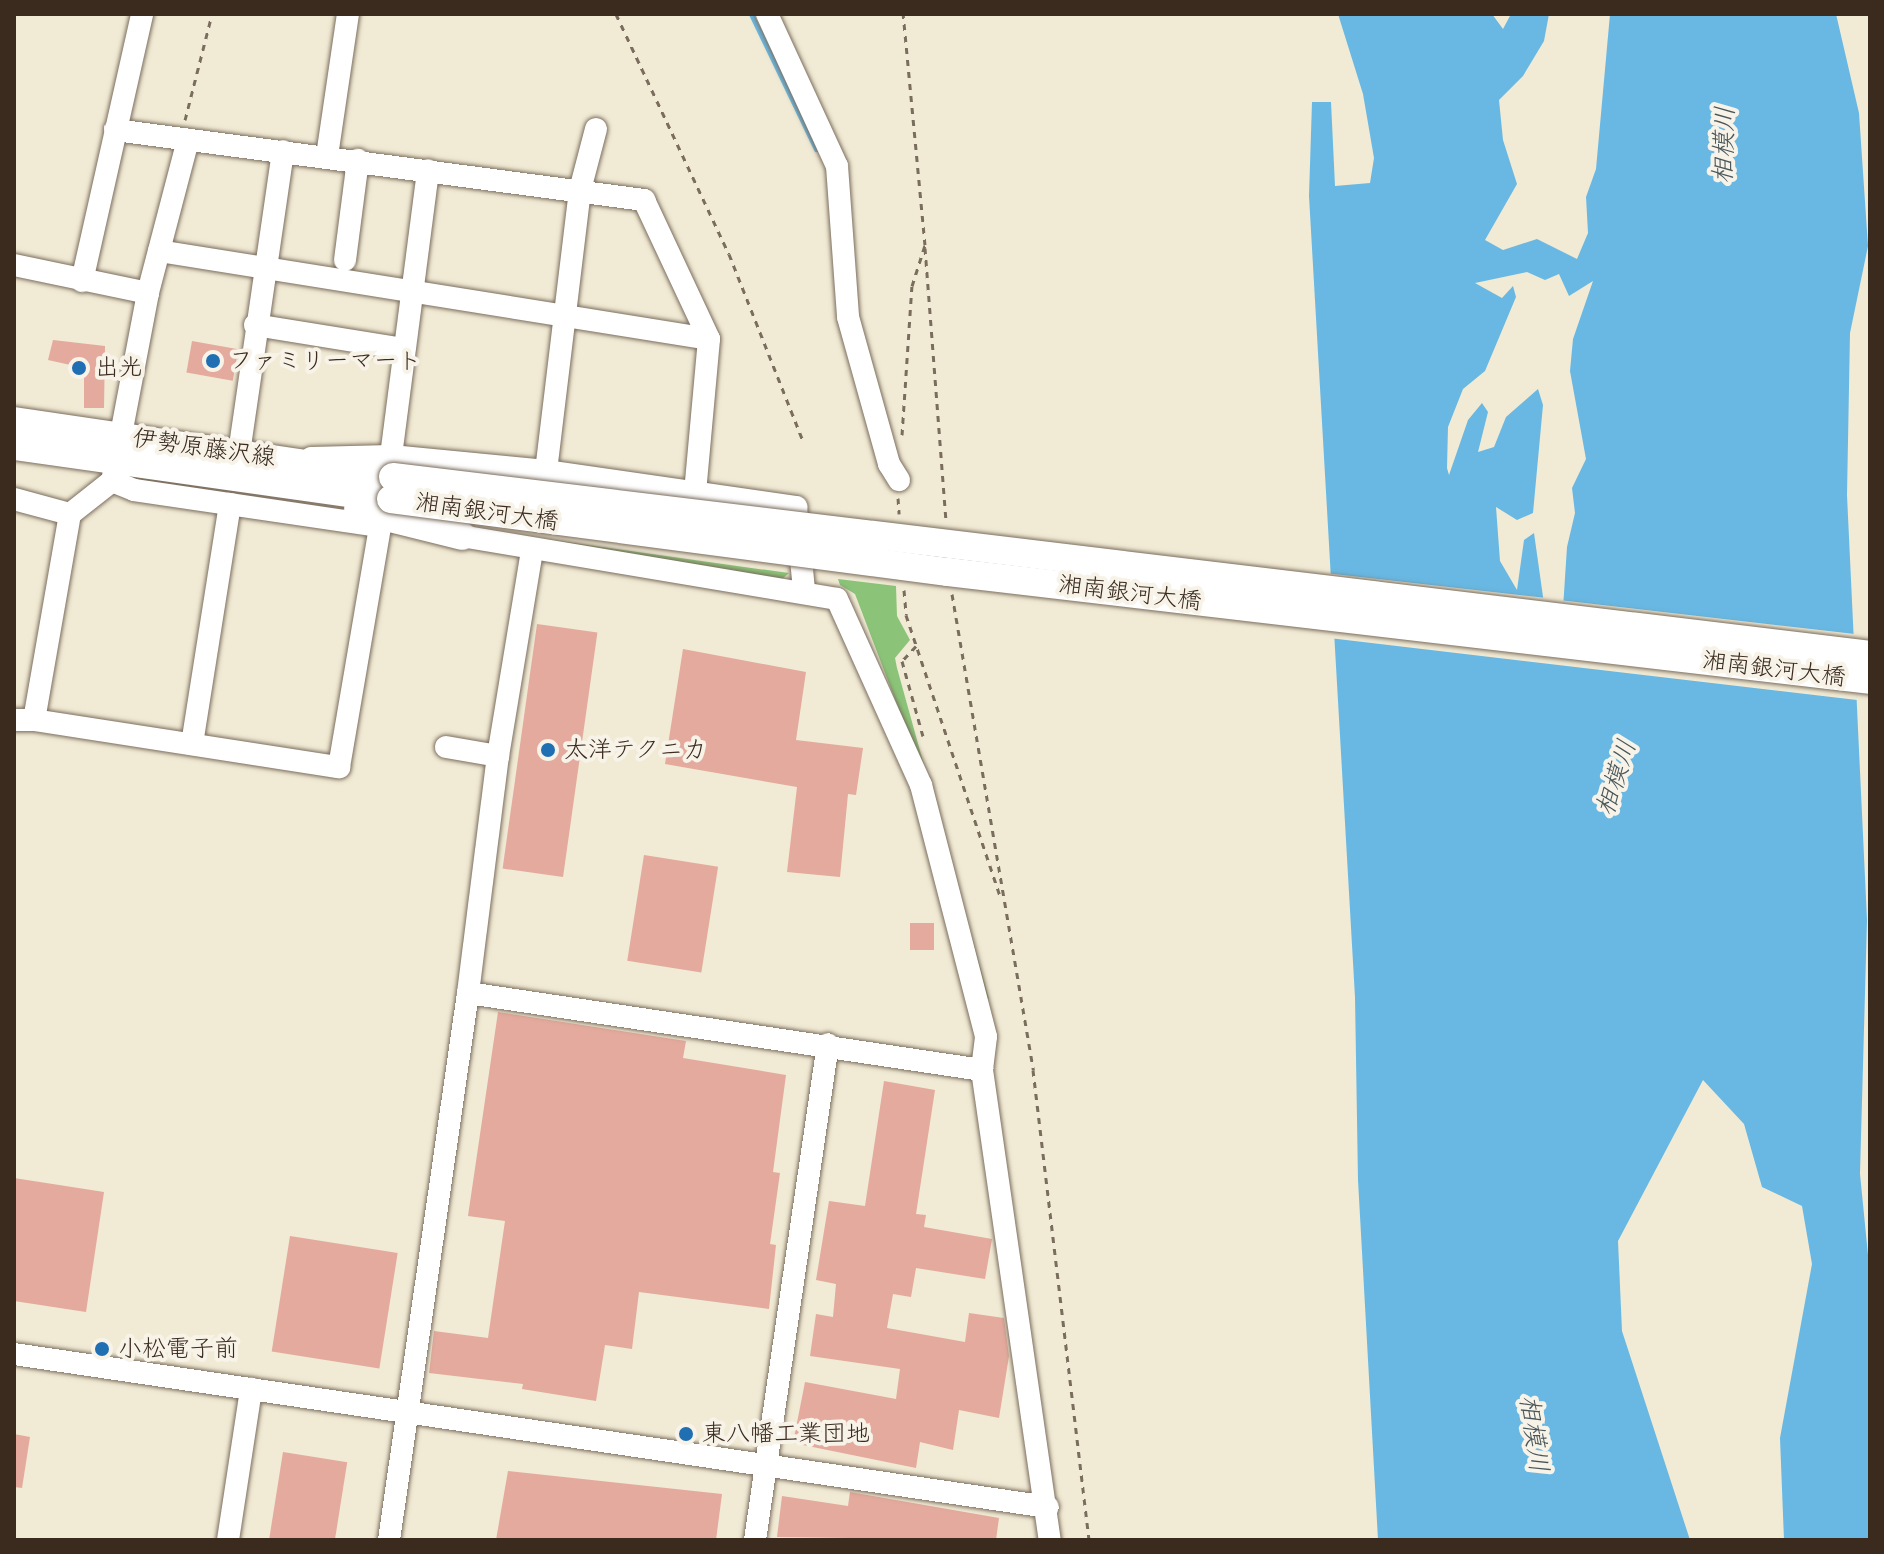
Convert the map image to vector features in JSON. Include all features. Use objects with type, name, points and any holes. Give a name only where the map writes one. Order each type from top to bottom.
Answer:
[{"type":"main road","name":"伊勢原藤沢線","points":[[14,421],[115,459],[239,453],[392,477]]},
{"type":"main road","name":"伊勢原藤沢線","points":[[14,446],[321,490],[392,477]]},
{"type":"main road","name":"湘南銀河大橋","points":[[392,477],[1870,655]]},
{"type":"main road","name":"湘南銀河大橋","points":[[392,477],[963,574],[1870,680]]},
{"type":"main road","points":[[321,490],[332,504],[462,536]]},
{"type":"street","points":[[82,281],[142,14]]},
{"type":"street","points":[[327,156],[348,14]]},
{"type":"street","points":[[767,14],[837,166],[848,317],[889,464],[899,480]]},
{"type":"street","points":[[546,471],[562,317],[580,190],[596,129]]},
{"type":"street","points":[[115,130],[644,200],[709,339],[695,493]]},
{"type":"street","points":[[184,140],[148,293],[115,459],[70,514],[24,720],[339,767],[380,526]]},
{"type":"street","points":[[239,453],[255,325],[283,151]]},
{"type":"street","points":[[345,260],[358,160]]},
{"type":"street","points":[[428,170],[404,349],[392,477],[546,471],[796,507],[804,590]]},
{"type":"street","points":[[159,251],[411,295],[709,339]]},
{"type":"street","points":[[14,265],[148,293]]},
{"type":"street","points":[[255,325],[404,349]]},
{"type":"street","points":[[115,459],[134,490],[462,536],[532,550],[804,590],[837,599],[921,785],[986,1037],[982,1070],[1048,1507],[1050,1540]]},
{"type":"street","points":[[14,499],[70,514]]},
{"type":"street","points":[[192,744],[230,504]]},
{"type":"street","points":[[389,1540],[468,993],[498,756],[532,550]]},
{"type":"street","points":[[446,747],[498,756]]},
{"type":"street","points":[[468,993],[828,1044],[982,1070]]},
{"type":"street","points":[[755,1540],[828,1044]]},
{"type":"street","points":[[14,1354],[1048,1507]]},
{"type":"street","points":[[228,1540],[251,1389]]},
{"type":"path","points":[[184,140],[212,14]]},
{"type":"path","points":[[616,14],[729,254],[803,441]]},
{"type":"path","points":[[903,14],[925,245],[947,533]]},
{"type":"path","points":[[898,509],[912,286],[925,245]]},
{"type":"path","points":[[951,585],[997,836],[1003,904],[1033,1070],[1089,1540]]},
{"type":"path","points":[[906,615],[1003,904]]},
{"type":"green space","points":[[538,538],[737,566],[789,573],[781,580]]},
{"type":"green space","points":[[838,579],[896,586],[897,616],[910,640],[895,658],[897,668],[989,999],[985,999],[917,757],[855,594],[840,585]]},
{"type":"water","name":"相模川","points":[[1338,14],[1492,14],[1503,29],[1511,14],[1549,14],[1544,41],[1523,76],[1499,100],[1503,140],[1517,184],[1485,240],[1503,250],[1537,239],[1577,259],[1588,233],[1586,197],[1596,169],[1610,14],[1836,14],[1859,113],[1868,246],[1850,333],[1847,495],[1867,920],[1860,1174],[1870,1275],[1870,1540],[1784,1540],[1780,1438],[1812,1264],[1802,1206],[1762,1187],[1744,1124],[1703,1080],[1618,1241],[1622,1331],[1690,1540],[1378,1540],[1358,1180],[1355,997],[1309,196],[1312,102],[1331,102],[1335,186],[1370,183],[1374,158],[1363,94]],"holes":[[[1527,272],[1545,280],[1559,274],[1569,296],[1593,281],[1573,339],[1570,371],[1586,459],[1572,488],[1575,513],[1567,547],[1561,639],[1547,625],[1534,533],[1524,540],[1517,590],[1500,561],[1496,507],[1517,520],[1533,513],[1543,405],[1538,389],[1506,417],[1494,447],[1478,452],[1488,412],[1482,403],[1468,420],[1449,475],[1447,468],[1448,427],[1463,389],[1485,371],[1516,297],[1513,286],[1502,298],[1475,283]]]},
{"type":"pier","points":[[1325,573],[1547,598],[1551,623],[1558,630],[1559,600],[1855,634],[1857,700],[1329,638]]},
{"type":"building","points":[[53,340],[105,346],[104,408],[84,408],[84,368],[48,360]]},
{"type":"building","name":"ファミリーマート","points":[[192,341],[238,349],[233,381],[186,373]]},
{"type":"building","name":"太洋テクニカ","points":[[537,624],[597,632],[563,877],[503,869]]},
{"type":"building","points":[[683,649],[806,672],[796,740],[863,748],[856,795],[848,794],[840,877],[787,872],[797,787],[665,764]]},
{"type":"building","points":[[644,855],[718,867],[701,972],[627,961]]},
{"type":"building","points":[[910,923],[934,923],[934,950],[910,950]]},
{"type":"building","points":[[498,1012],[686,1041],[683,1058],[786,1075],[773,1172],[780,1173],[770,1244],[776,1245],[769,1309],[639,1292],[632,1349],[605,1345],[596,1401],[522,1389],[523,1384],[429,1373],[434,1331],[488,1338],[505,1221],[468,1216]]},
{"type":"building","points":[[884,1081],[935,1090],[916,1214],[926,1215],[924,1227],[992,1239],[985,1279],[916,1268],[911,1297],[893,1294],[887,1328],[965,1342],[969,1313],[1004,1318],[1009,1356],[999,1418],[959,1410],[953,1450],[920,1442],[916,1468],[793,1443],[805,1382],[896,1399],[900,1369],[810,1356],[816,1314],[833,1317],[836,1284],[816,1280],[829,1201],[865,1206]]},
{"type":"building","points":[[14,1178],[104,1192],[86,1312],[14,1301]]},
{"type":"building","points":[[290,1236],[398,1253],[379,1369],[272,1352]]},
{"type":"building","points":[[14,1434],[30,1437],[22,1488],[14,1487]]},
{"type":"building","points":[[283,1452],[347,1462],[335,1540],[269,1538]]},
{"type":"building","points":[[508,1471],[722,1494],[716,1540],[496,1540]]},
{"type":"building","points":[[850,1492],[999,1518],[996,1540],[777,1537],[782,1496],[848,1506]]},
{"type":"waterway","points":[[751,14],[816,149]]},
{"type":"place","name":"ファミリーマート","points":[[213,361]]},
{"type":"place","name":"出光","points":[[79,368]]},
{"type":"place","name":"太洋テクニカ","points":[[548,750]]},
{"type":"place","name":"小松電子前","points":[[102,1349]]},
{"type":"place","name":"東八幡工業団地","points":[[686,1434]]}]
